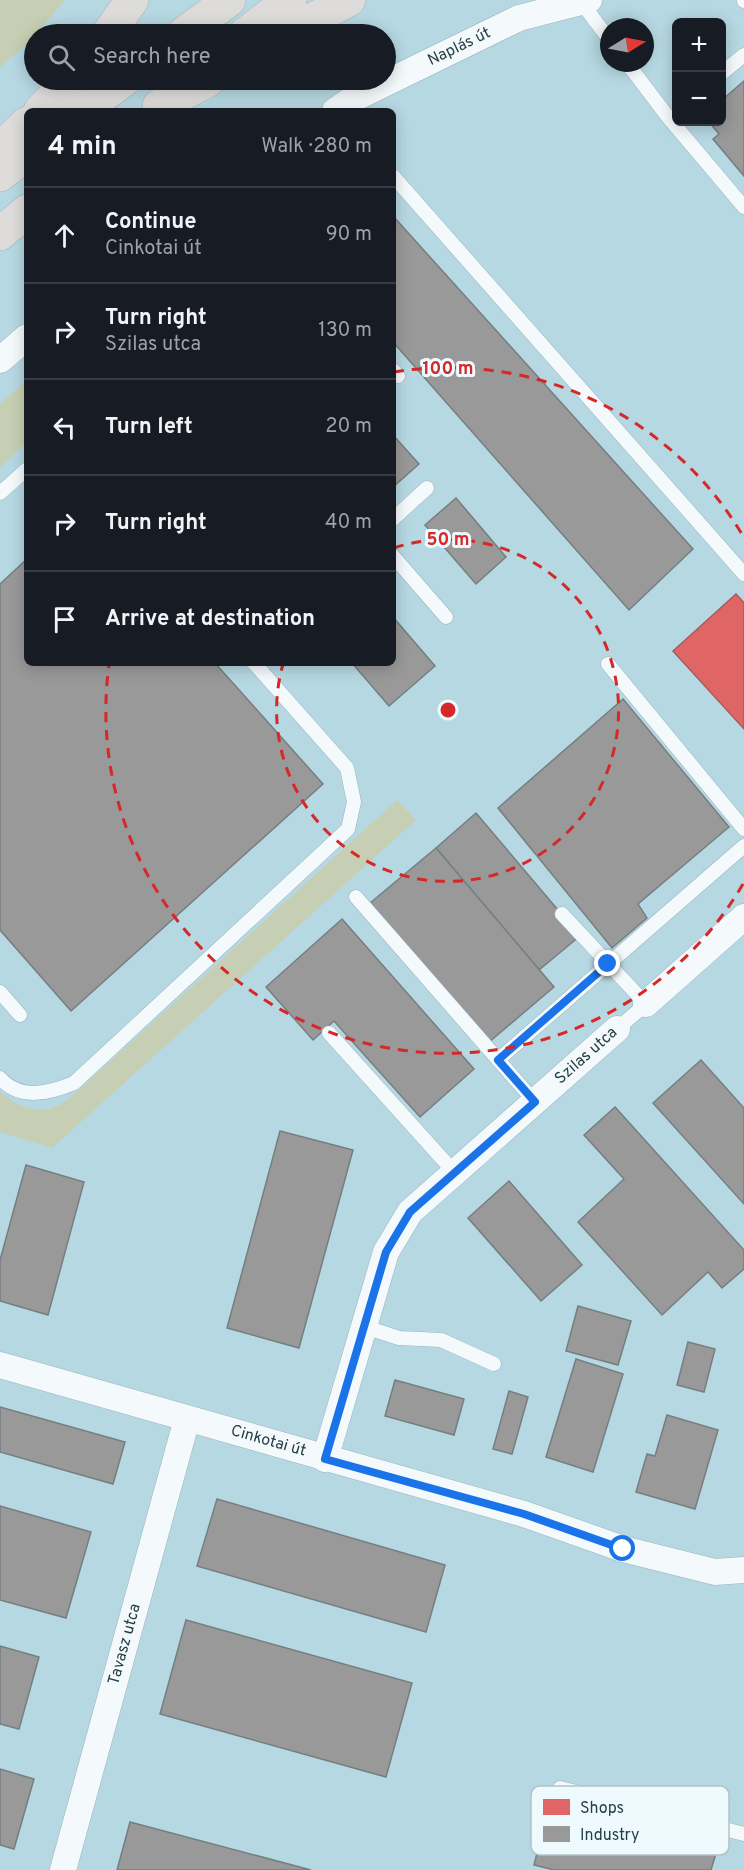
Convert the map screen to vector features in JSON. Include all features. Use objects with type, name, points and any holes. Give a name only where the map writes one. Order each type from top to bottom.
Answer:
[{"type":"highway","points":[[115,24],[132,0]]},
{"type":"highway","points":[[197,24],[229,0]]},
{"type":"highway","points":[[258,24],[290,0]]},
{"type":"highway","points":[[304,24],[349,0]]},
{"type":"highway","points":[[43,108],[60,90]]},
{"type":"highway","points":[[86,108],[110,90]]},
{"type":"highway","points":[[155,108],[178,90]]},
{"type":"highway","points":[[155,108],[190,90]]},
{"type":"highway","points":[[0,149],[24,126]]},
{"type":"highway","points":[[0,175],[24,156]]},
{"type":"highway","points":[[0,234],[24,214]]},
{"type":"street","name":"Naplás út","points":[[396,81],[519,18],[585,1]]},
{"type":"street","name":"Naplás út","points":[[346,107],[379,90]]},
{"type":"street","points":[[0,360],[24,340]]},
{"type":"street","name":"Szilas utca","points":[[646,1004],[744,917]]},
{"type":"street","name":"Szilas utca","points":[[325,1459],[386,1252],[410,1212],[617,1029]]},
{"type":"street","name":"Cinkotai út","points":[[0,1365],[524,1514],[623,1549],[715,1572],[744,1570]]},
{"type":"street","name":"Tavasz utca","points":[[63,1870],[187,1419]]},
{"type":"lane","points":[[585,1],[600,25]]},
{"type":"lane","points":[[723,72],[744,55]]},
{"type":"lane","points":[[635,72],[672,113]]},
{"type":"lane","points":[[682,126],[744,207]]},
{"type":"lane","points":[[396,179],[744,574]]},
{"type":"lane","points":[[0,493],[24,472]]},
{"type":"lane","points":[[396,516],[427,488]]},
{"type":"lane","points":[[396,559],[446,617]]},
{"type":"lane","points":[[608,664],[744,829]]},
{"type":"lane","points":[[0,1078],[29,1094],[52,1092],[74,1083],[348,829],[354,802],[347,768],[257,666]]},
{"type":"lane","points":[[498,1060],[744,846]]},
{"type":"lane","points":[[356,897],[535,1102]]},
{"type":"lane","points":[[562,914],[646,1004]]},
{"type":"lane","points":[[0,992],[20,1015]]},
{"type":"lane","name":"Szilas utca","points":[[617,1029],[646,1004]]},
{"type":"lane","points":[[329,1033],[455,1173]]},
{"type":"lane","points":[[365,1327],[399,1338],[441,1340],[495,1364]]},
{"type":"lane","points":[[729,1830],[744,1834]]},
{"type":"green space","points":[[0,0],[65,0],[44,24],[24,24],[24,47],[0,67]]},
{"type":"green space","points":[[24,383],[24,445],[0,467],[0,404]]},
{"type":"green space","points":[[397,800],[416,820],[52,1148],[0,1132],[0,1091],[12,1101],[26,1108],[50,1109],[64,1102]]},
{"type":"building: Shops","points":[[736,594],[744,603],[744,729],[673,651]]},
{"type":"building: Industry","points":[[744,81],[744,176],[713,139],[719,134],[712,126],[726,126],[726,97]]},
{"type":"building: Industry","points":[[396,219],[693,549],[629,610],[396,345]]},
{"type":"building: Industry","points":[[396,438],[419,464],[396,484]]},
{"type":"building: Industry","points":[[456,498],[506,557],[476,584],[425,525]]},
{"type":"building: Industry","points":[[24,562],[24,666],[218,666],[323,784],[71,1011],[0,930],[0,584]]},
{"type":"building: Industry","points":[[396,620],[435,666],[389,706],[355,666],[396,666]]},
{"type":"building: Industry","points":[[623,699],[729,827],[638,904],[647,918],[612,948],[498,808]]},
{"type":"building: Industry","points":[[476,813],[580,936],[539,970],[436,848]]},
{"type":"building: Industry","points":[[436,848],[554,987],[488,1043],[370,903]]},
{"type":"building: Industry","points":[[342,919],[474,1069],[420,1117],[334,1021],[313,1040],[266,987]]},
{"type":"building: Industry","points":[[701,1060],[744,1108],[744,1204],[653,1103]]},
{"type":"building: Industry","points":[[615,1107],[744,1250],[744,1269],[722,1288],[708,1272],[662,1315],[578,1222],[624,1179],[584,1135]]},
{"type":"building: Industry","points":[[280,1131],[353,1150],[299,1348],[227,1328]]},
{"type":"building: Industry","points":[[26,1165],[84,1182],[48,1315],[0,1301],[0,1260]]},
{"type":"building: Industry","points":[[509,1181],[582,1265],[541,1301],[468,1218]]},
{"type":"building: Industry","points":[[578,1306],[631,1321],[618,1365],[566,1351]]},
{"type":"building: Industry","points":[[688,1342],[715,1349],[704,1392],[677,1385]]},
{"type":"building: Industry","points":[[576,1359],[623,1374],[593,1472],[546,1457]]},
{"type":"building: Industry","points":[[395,1380],[464,1399],[454,1435],[385,1416]]},
{"type":"building: Industry","points":[[509,1391],[528,1397],[512,1454],[493,1449]]},
{"type":"building: Industry","points":[[0,1407],[125,1442],[113,1484],[0,1452]]},
{"type":"building: Industry","points":[[667,1415],[718,1430],[695,1509],[636,1492],[647,1454],[655,1456]]},
{"type":"building: Industry","points":[[217,1499],[445,1565],[426,1632],[197,1566]]},
{"type":"building: Industry","points":[[0,1506],[91,1532],[66,1618],[0,1600]]},
{"type":"building: Industry","points":[[186,1620],[412,1683],[386,1777],[160,1714]]},
{"type":"building: Industry","points":[[0,1646],[39,1657],[19,1729],[0,1724]]},
{"type":"building: Industry","points":[[0,1769],[34,1779],[14,1849],[0,1845]]},
{"type":"building: Industry","points":[[130,1822],[311,1870],[117,1870]]},
{"type":"building: Industry","points":[[537,1855],[716,1855],[711,1870],[554,1870],[534,1865]]},
{"type":"route","points":[[608,964],[498,1060],[535,1102],[410,1212],[386,1252],[325,1459],[524,1514],[623,1549]]}]
